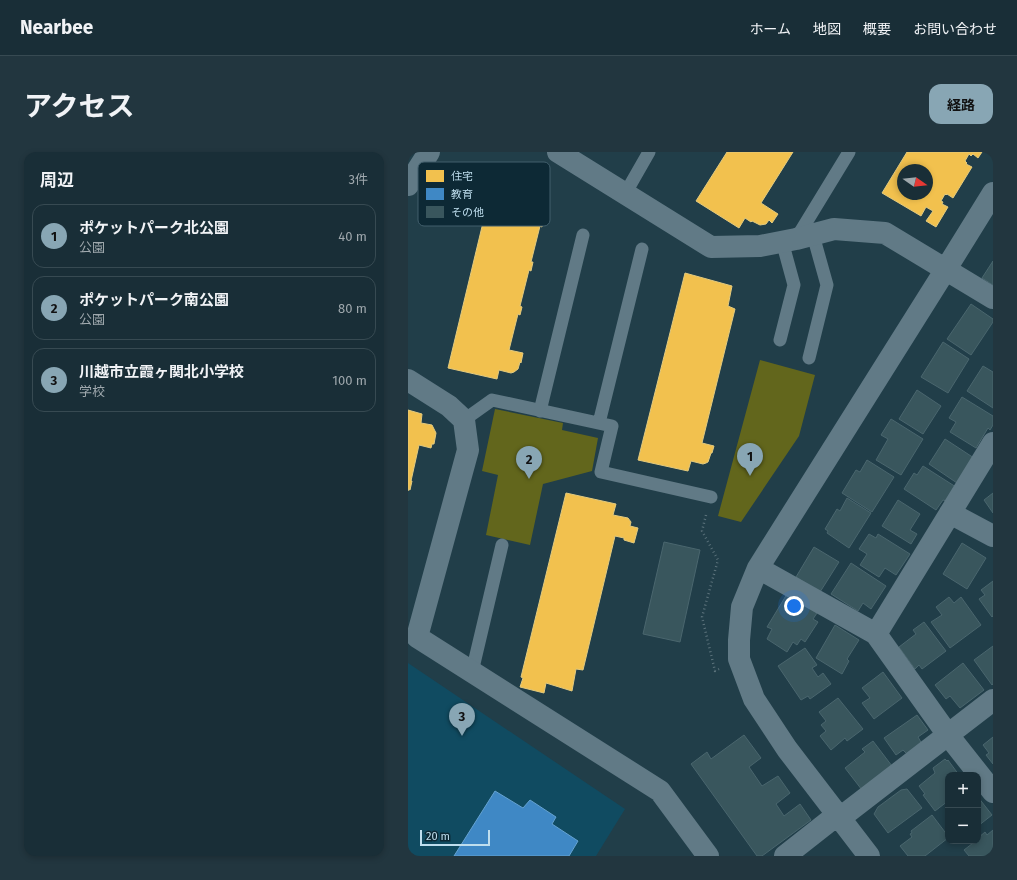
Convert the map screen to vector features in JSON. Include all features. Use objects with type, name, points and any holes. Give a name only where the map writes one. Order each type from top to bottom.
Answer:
[{"type":"street","points":[[423,162],[429,152]]},
{"type":"street","points":[[558,152],[711,247],[760,246],[834,229],[885,233],[993,298]]},
{"type":"street","points":[[408,185],[418,169]]},
{"type":"street","points":[[867,855],[787,749],[754,699],[739,660],[742,607],[758,568],[993,193]]},
{"type":"street","points":[[408,380],[450,406],[464,420],[468,450],[417,636],[660,791],[708,856]]},
{"type":"street","points":[[876,634],[993,443]]},
{"type":"street","points":[[950,513],[993,536]]},
{"type":"street","points":[[758,568],[876,634],[948,735],[993,792]]},
{"type":"street","points":[[785,856],[993,700]]},
{"type":"lane","points":[[625,194],[650,152]]},
{"type":"lane","points":[[780,340],[794,285],[797,238],[849,152]]},
{"type":"lane","points":[[540,410],[583,235]]},
{"type":"lane","points":[[797,238],[826,285],[809,358]]},
{"type":"lane","points":[[599,423],[642,249]]},
{"type":"lane","points":[[464,420],[492,400],[612,426],[601,472],[711,497]]},
{"type":"lane","points":[[472,672],[502,546]]},
{"type":"path","points":[[711,497],[702,531],[718,560],[702,617],[715,671],[739,660]]},
{"type":"shaded area","points":[[760,360],[815,375],[799,436],[741,522],[718,516]]},
{"type":"shaded area","points":[[495,409],[563,423],[562,430],[598,438],[592,471],[543,484],[530,545],[486,535],[498,475],[482,471]]},
{"type":"shaded area","points":[[408,663],[625,809],[596,856],[408,856]]},
{"type":"building: 住宅","points":[[727,152],[793,152],[761,203],[778,214],[772,223],[769,220],[766,224],[760,225],[745,218],[739,228],[696,201]]},
{"type":"building: 住宅","points":[[907,152],[982,152],[978,158],[973,154],[971,156],[969,154],[965,161],[967,163],[966,164],[972,167],[953,198],[945,194],[941,201],[943,202],[942,204],[948,207],[936,227],[926,221],[933,211],[926,207],[921,216],[882,193],[897,168],[897,200],[933,200],[933,164],[900,164]]},
{"type":"building: 住宅","points":[[482,226],[540,226],[531,262],[533,262],[531,271],[529,270],[520,306],[522,307],[520,315],[518,314],[509,350],[523,353],[518,369],[511,373],[499,370],[497,379],[448,368]]},
{"type":"building: 住宅","points":[[685,273],[732,286],[728,306],[735,309],[702,443],[714,446],[712,453],[708,462],[706,463],[703,464],[691,461],[688,471],[638,460]]},
{"type":"building: 住宅","points":[[408,410],[422,414],[421,423],[432,425],[436,433],[434,444],[432,444],[431,448],[419,445],[410,490],[408,489]]},
{"type":"building: 住宅","points":[[566,493],[616,504],[613,515],[628,518],[631,522],[630,526],[638,528],[634,543],[624,540],[624,538],[615,536],[583,670],[576,669],[572,691],[546,683],[544,693],[520,687],[523,678],[521,677]]},
{"type":"building: 教育","points":[[495,791],[523,808],[530,800],[556,817],[552,824],[578,841],[569,856],[454,856]]},
{"type":"building: その他","points":[[993,261],[993,285],[982,278]]},
{"type":"building: その他","points":[[971,304],[993,319],[993,322],[971,355],[947,339]]},
{"type":"building: その他","points":[[943,342],[969,359],[948,393],[921,377]]},
{"type":"building: その他","points":[[983,366],[993,372],[993,408],[967,391]]},
{"type":"building: その他","points":[[917,390],[941,406],[923,434],[899,419]]},
{"type":"building: その他","points":[[962,397],[993,416],[993,425],[990,430],[988,428],[976,448],[950,432],[956,422],[949,418]]},
{"type":"building: その他","points":[[891,419],[923,439],[901,475],[876,460],[888,439],[881,435]]},
{"type":"building: その他","points":[[945,439],[974,458],[957,483],[929,464]]},
{"type":"building: その他","points":[[867,460],[894,477],[872,512],[842,493],[856,470],[860,472]]},
{"type":"building: その他","points":[[923,466],[956,487],[946,501],[943,500],[936,510],[904,489],[914,473],[917,475]]},
{"type":"building: その他","points":[[993,493],[993,513],[984,500]]},
{"type":"building: その他","points":[[847,498],[871,513],[849,548],[827,533],[828,531],[825,529],[837,509],[840,511]]},
{"type":"building: その他","points":[[898,500],[920,514],[910,530],[917,534],[911,544],[882,526]]},
{"type":"building: その他","points":[[869,534],[876,538],[878,534],[910,554],[896,575],[885,568],[879,577],[860,565],[867,554],[859,549]]},
{"type":"building: その他","points":[[664,542],[700,550],[680,642],[643,634]]},
{"type":"building: その他","points":[[962,543],[986,558],[967,589],[943,574]]},
{"type":"building: その他","points":[[814,547],[839,562],[820,592],[796,577]]},
{"type":"building: その他","points":[[851,563],[886,586],[871,609],[863,603],[858,611],[831,594]]},
{"type":"building: その他","points":[[993,581],[992,617],[979,599],[985,595],[981,590]]},
{"type":"building: その他","points":[[787,594],[817,613],[813,619],[818,622],[805,642],[801,639],[797,645],[793,642],[787,652],[767,639],[772,629],[767,627]]},
{"type":"building: その他","points":[[949,597],[954,603],[961,597],[981,625],[950,648],[931,622],[942,615],[936,607]]},
{"type":"building: その他","points":[[924,622],[946,651],[922,669],[919,665],[915,669],[899,647],[916,634],[913,630]]},
{"type":"building: その他","points":[[835,625],[859,640],[847,659],[849,661],[842,674],[816,658]]},
{"type":"building: その他","points":[[993,646],[993,684],[992,685],[974,660]]},
{"type":"building: その他","points":[[805,648],[817,665],[812,668],[818,677],[823,673],[831,684],[810,699],[808,696],[801,700],[778,666]]},
{"type":"building: その他","points":[[963,663],[984,690],[960,708],[950,696],[946,699],[935,685]]},
{"type":"building: その他","points":[[883,672],[902,698],[874,719],[862,703],[870,698],[862,688]]},
{"type":"building: その他","points":[[838,698],[863,729],[847,741],[845,738],[831,750],[820,736],[826,731],[821,725],[826,721],[819,712]]},
{"type":"building: その他","points":[[917,715],[928,730],[918,737],[922,744],[907,754],[903,750],[896,755],[884,738]]},
{"type":"building: その他","points":[[744,735],[761,758],[749,767],[762,786],[778,776],[790,793],[776,804],[784,816],[800,804],[811,820],[762,856],[757,856],[691,764],[707,752],[711,759]]},
{"type":"building: その他","points":[[993,737],[993,764],[986,755],[989,753],[983,745]]},
{"type":"building: その他","points":[[873,741],[892,766],[862,790],[845,768],[865,752],[862,749]]},
{"type":"building: その他","points":[[945,759],[947,761],[948,760],[957,772],[945,772],[945,803],[935,811],[923,795],[925,794],[919,786],[935,773],[933,768]]},
{"type":"building: その他","points":[[907,789],[922,808],[888,833],[874,814],[878,807],[901,790]]},
{"type":"building: その他","points":[[981,801],[992,815],[981,824]]},
{"type":"building: その他","points":[[932,815],[945,832],[945,840],[925,856],[908,856],[900,846],[912,837],[910,834],[912,833],[911,831]]},
{"type":"building: その他","points":[[993,830],[993,856],[969,856],[964,850],[972,844],[981,844],[981,835],[985,832],[987,835]]},
{"type":"place","name":"ポケットパーク北公園","points":[[750,476]]},
{"type":"place","name":"ポケットパーク南公園","points":[[529,479]]},
{"type":"place","name":"川越市立霞ヶ関北小学校","points":[[462,736]]}]
